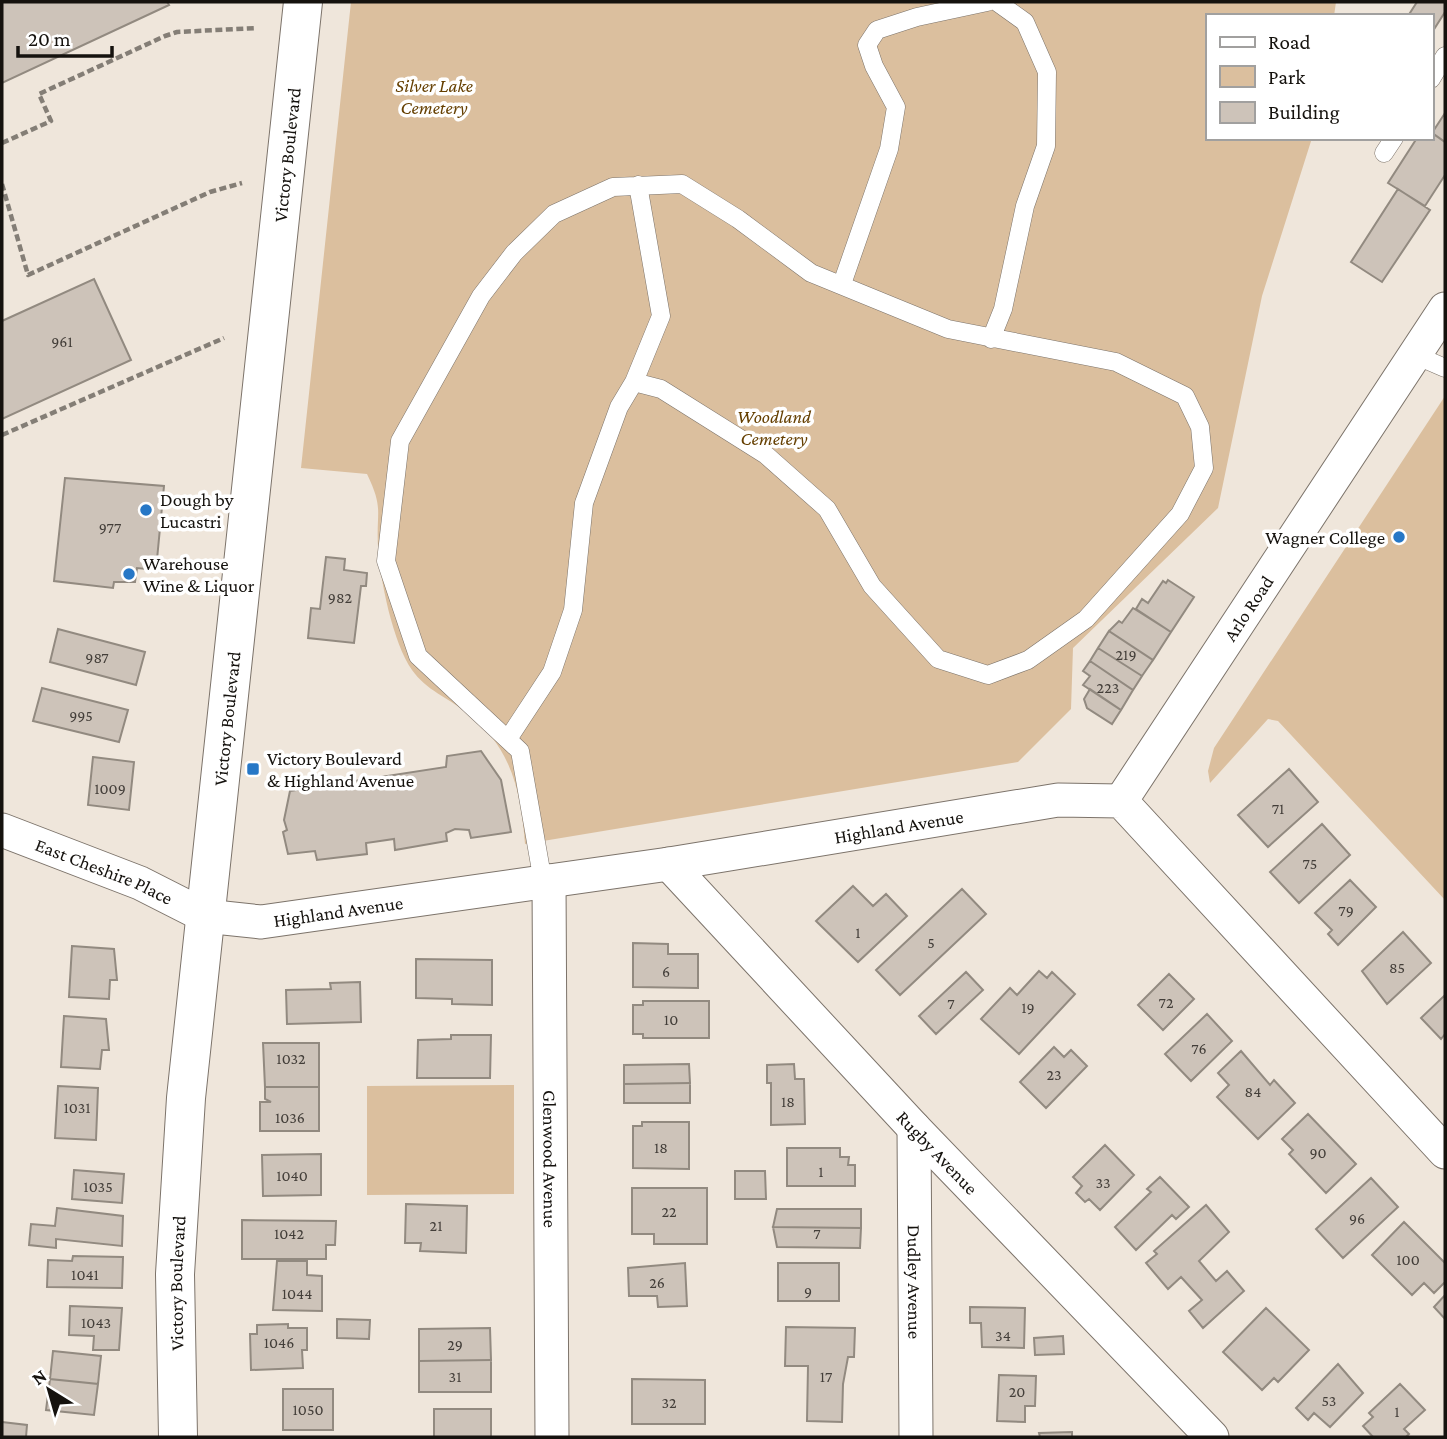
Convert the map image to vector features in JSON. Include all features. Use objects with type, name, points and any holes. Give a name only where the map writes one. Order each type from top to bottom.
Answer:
[{"type":"main road","name":"Victory Boulevard","points":[[178,1437],[175,1274],[178,1207],[205,916],[303,2]]},
{"type":"street","name":"Arlo Road","points":[[1121,801],[1445,309]]},
{"type":"street","name":"Highland Avenue","points":[[205,916],[261,922],[669,864],[1058,800],[1121,801]]},
{"type":"street","points":[[1121,801],[1445,1152]]},
{"type":"street","name":"East Cheshire Place","points":[[2,830],[140,883],[205,916]]},
{"type":"street","name":"Rugby Avenue","points":[[669,864],[914,1128],[1212,1437]]},
{"type":"street","name":"Glenwood Avenue","points":[[546,882],[552,1437]]},
{"type":"street","name":"Dudley Avenue","points":[[914,1128],[916,1437]]},
{"type":"lane","points":[[842,284],[869,215],[889,149],[896,107],[874,66],[867,45],[877,30],[929,14],[987,2]]},
{"type":"lane","points":[[991,339],[1003,309],[1025,206],[1046,146],[1047,72],[1025,23],[997,2]]},
{"type":"lane","points":[[1433,76],[1445,57]]},
{"type":"lane","points":[[546,882],[520,751],[418,656],[386,561],[400,441],[481,296],[514,253],[554,214],[613,187],[682,184],[738,219],[811,273],[948,329],[1116,362],[1185,396],[1200,427],[1204,468],[1180,514],[1086,619],[1028,660],[988,675],[938,659],[872,586],[827,509],[766,455],[661,390],[634,382]]},
{"type":"lane","points":[[508,739],[552,672],[573,610],[584,503],[619,407],[634,382],[661,316],[638,185]]},
{"type":"lane","points":[[1415,355],[1445,368]]},
{"type":"path","points":[[2,143],[51,121],[39,94],[165,36],[177,32],[257,28]]},
{"type":"path","points":[[2,184],[28,275],[209,192],[242,183]]},
{"type":"path","points":[[2,435],[224,338]]},
{"type":"green space","name":"Woodland Cemetery","points":[[351,2],[1336,2],[1334,14],[1206,14],[1206,140],[1311,140],[1262,296],[1218,508],[1073,648],[1071,709],[1018,762],[525,844],[520,806],[511,771],[494,740],[466,712],[418,677],[399,644],[381,576],[378,510],[367,474],[301,468]]},
{"type":"green space","name":"Wagner College","points":[[1445,396],[1445,900],[1278,721],[1268,719],[1210,783],[1208,771],[1214,748]]},
{"type":"green space","points":[[514,1085],[514,1194],[367,1195],[367,1086]]},
{"type":"building","points":[[2,2],[167,2],[169,5],[2,83]]},
{"type":"building","points":[[1417,2],[1445,2],[1445,12],[1433,31],[1433,14],[1409,14]]},
{"type":"building","points":[[1445,113],[1445,142],[1433,131]]},
{"type":"building","points":[[1433,133],[1445,142],[1445,175],[1425,206],[1388,183],[1416,140],[1433,140]]},
{"type":"building","points":[[1398,189],[1430,210],[1382,282],[1351,262]]},
{"type":"building","points":[[94,279],[131,360],[2,419],[2,321]]},
{"type":"building","points":[[65,478],[164,486],[156,570],[137,568],[135,582],[114,582],[113,588],[54,581]]},
{"type":"building","points":[[326,557],[345,559],[344,570],[367,573],[366,586],[361,586],[354,643],[308,638],[311,608],[320,609]]},
{"type":"building","points":[[1168,580],[1194,597],[1171,632],[1136,609],[1142,599],[1148,603],[1163,581],[1166,583]]},
{"type":"building","points":[[1133,608],[1171,632],[1153,660],[1109,631],[1119,621],[1122,623]]},
{"type":"building","points":[[58,629],[145,652],[136,685],[50,662]]},
{"type":"building","points":[[1109,631],[1153,660],[1142,676],[1098,648]]},
{"type":"building","points":[[1098,648],[1142,676],[1133,690],[1090,661]]},
{"type":"building","points":[[1090,661],[1133,690],[1121,710],[1083,685],[1090,676],[1083,671]]},
{"type":"building","points":[[42,688],[128,710],[119,742],[33,721]]},
{"type":"building","points":[[1090,689],[1121,710],[1112,724],[1087,708],[1084,699]]},
{"type":"building","points":[[481,751],[501,780],[511,832],[471,838],[469,830],[455,829],[446,833],[447,841],[395,850],[394,839],[366,843],[367,854],[317,860],[315,851],[288,854],[283,832],[287,830],[284,820],[290,791],[446,767],[447,756]]},
{"type":"building","points":[[93,757],[134,762],[129,810],[88,805]]},
{"type":"building","points":[[1289,769],[1318,802],[1268,847],[1238,815]]},
{"type":"building","points":[[1322,824],[1350,855],[1299,903],[1270,872]]},
{"type":"building","points":[[1350,880],[1376,907],[1338,945],[1328,934],[1332,930],[1315,913]]},
{"type":"building","points":[[853,886],[873,906],[886,894],[907,916],[858,962],[816,921]]},
{"type":"building","points":[[962,889],[986,914],[900,995],[876,970]]},
{"type":"building","points":[[1403,932],[1431,963],[1387,1004],[1362,971]]},
{"type":"building","points":[[633,943],[668,944],[668,954],[698,954],[698,988],[633,987]]},
{"type":"building","points":[[72,946],[114,949],[117,980],[110,980],[109,999],[69,997]]},
{"type":"building","points":[[416,959],[492,960],[492,1005],[452,1004],[452,999],[416,998]]},
{"type":"building","points":[[1039,971],[1047,978],[1052,972],[1075,994],[1019,1054],[981,1019],[1010,988],[1017,995]]},
{"type":"building","points":[[966,972],[983,990],[936,1034],[919,1016]]},
{"type":"building","points":[[1169,974],[1194,999],[1163,1030],[1138,1005]]},
{"type":"building","points":[[360,982],[361,1022],[287,1024],[286,990],[331,989],[330,983]]},
{"type":"building","points":[[1445,995],[1445,1034],[1441,1039],[1421,1018]]},
{"type":"building","points":[[643,1001],[709,1001],[709,1038],[643,1038],[643,1034],[633,1034],[633,1005],[643,1005]]},
{"type":"building","points":[[1207,1014],[1232,1041],[1191,1081],[1165,1054]]},
{"type":"building","points":[[64,1016],[106,1019],[109,1050],[102,1050],[100,1069],[61,1067]]},
{"type":"building","points":[[451,1035],[491,1035],[490,1078],[417,1078],[418,1040],[451,1039]]},
{"type":"building","points":[[263,1043],[319,1043],[319,1087],[265,1087]]},
{"type":"building","points":[[1054,1047],[1064,1057],[1071,1050],[1087,1066],[1046,1108],[1020,1082]]},
{"type":"building","points":[[1241,1051],[1270,1085],[1274,1080],[1295,1103],[1258,1139],[1217,1097],[1229,1085],[1218,1073]]},
{"type":"building","points":[[689,1064],[690,1083],[624,1084],[624,1065]]},
{"type":"building","points":[[794,1064],[795,1079],[804,1079],[805,1124],[771,1125],[771,1083],[767,1083],[767,1065]]},
{"type":"building","points":[[690,1083],[690,1103],[624,1103],[624,1084]]},
{"type":"building","points":[[58,1086],[98,1088],[96,1140],[55,1138]]},
{"type":"building","points":[[265,1087],[319,1087],[319,1131],[260,1131],[260,1102],[271,1102],[265,1099]]},
{"type":"building","points":[[1308,1114],[1356,1164],[1326,1193],[1289,1154],[1293,1150],[1282,1139]]},
{"type":"building","points":[[642,1122],[689,1122],[689,1169],[633,1168],[633,1126],[642,1126]]},
{"type":"building","points":[[1105,1145],[1134,1175],[1100,1210],[1089,1199],[1085,1202],[1076,1193],[1082,1186],[1073,1177]]},
{"type":"building","points":[[787,1148],[840,1148],[840,1157],[849,1157],[848,1165],[855,1165],[855,1186],[787,1186]]},
{"type":"building","points":[[321,1154],[321,1195],[263,1196],[262,1155]]},
{"type":"building","points":[[74,1170],[124,1174],[122,1203],[72,1199]]},
{"type":"building","points":[[735,1171],[765,1171],[766,1199],[735,1199]]},
{"type":"building","points":[[1160,1177],[1189,1207],[1176,1219],[1172,1215],[1136,1250],[1115,1227],[1151,1192],[1147,1189]]},
{"type":"building","points":[[1371,1178],[1398,1207],[1343,1258],[1316,1229]]},
{"type":"building","points":[[632,1188],[707,1188],[707,1244],[654,1244],[654,1234],[632,1234]]},
{"type":"building","points":[[406,1204],[467,1206],[466,1253],[420,1251],[421,1243],[405,1243]]},
{"type":"building","points":[[1206,1205],[1229,1232],[1199,1261],[1216,1281],[1227,1271],[1244,1291],[1203,1328],[1189,1311],[1202,1300],[1181,1277],[1168,1289],[1146,1263],[1157,1254],[1154,1251]]},
{"type":"building","points":[[57,1208],[123,1216],[122,1246],[56,1239],[56,1248],[29,1245],[31,1224],[55,1226]]},
{"type":"building","points":[[777,1209],[861,1209],[861,1228],[773,1227]]},
{"type":"building","points":[[242,1220],[336,1221],[335,1245],[326,1245],[326,1259],[242,1259]]},
{"type":"building","points":[[1404,1222],[1445,1263],[1445,1282],[1434,1293],[1424,1283],[1412,1295],[1372,1255]]},
{"type":"building","points":[[773,1227],[861,1228],[860,1248],[777,1247]]},
{"type":"building","points":[[73,1256],[123,1257],[122,1288],[47,1287],[48,1260],[72,1261]]},
{"type":"building","points":[[277,1261],[307,1261],[307,1275],[322,1276],[322,1311],[273,1310]]},
{"type":"building","points":[[685,1263],[687,1306],[658,1307],[657,1296],[629,1296],[628,1268]]},
{"type":"building","points":[[778,1263],[839,1263],[839,1301],[778,1301]]},
{"type":"building","points":[[1445,1295],[1445,1319],[1434,1307]]},
{"type":"building","points":[[70,1306],[122,1308],[119,1350],[93,1350],[94,1336],[69,1335]]},
{"type":"building","points":[[970,1307],[1025,1308],[1024,1348],[982,1347],[981,1323],[970,1323]]},
{"type":"building","points":[[1266,1308],[1309,1350],[1278,1382],[1274,1378],[1262,1390],[1223,1352]]},
{"type":"building","points":[[337,1319],[370,1320],[369,1339],[337,1338]]},
{"type":"building","points":[[288,1324],[288,1328],[307,1328],[307,1350],[302,1350],[303,1368],[251,1370],[250,1334],[257,1334],[257,1325]]},
{"type":"building","points":[[786,1327],[855,1328],[854,1357],[848,1357],[843,1384],[842,1422],[807,1421],[808,1366],[785,1366]]},
{"type":"building","points":[[490,1328],[491,1360],[419,1361],[419,1329]]},
{"type":"building","points":[[1063,1336],[1064,1354],[1035,1355],[1034,1338]]},
{"type":"building","points":[[53,1351],[101,1356],[98,1384],[50,1379]]},
{"type":"building","points":[[491,1360],[491,1392],[419,1392],[419,1361]]},
{"type":"building","points":[[1338,1364],[1363,1393],[1330,1427],[1314,1413],[1308,1420],[1296,1408]]},
{"type":"building","points":[[999,1375],[1036,1376],[1035,1406],[1025,1406],[1025,1422],[997,1421]]},
{"type":"building","points":[[50,1379],[98,1384],[94,1415],[46,1410]]},
{"type":"building","points":[[632,1379],[705,1380],[705,1424],[632,1424]]},
{"type":"building","points":[[1400,1384],[1425,1410],[1404,1429],[1409,1434],[1406,1437],[1373,1437],[1363,1426],[1373,1417],[1369,1413]]},
{"type":"building","points":[[283,1389],[333,1389],[333,1430],[283,1430]]},
{"type":"building","points":[[434,1409],[491,1409],[491,1437],[434,1437]]},
{"type":"building","points":[[2,1422],[27,1425],[26,1437],[2,1437]]},
{"type":"building","points":[[1072,1432],[1072,1437],[1040,1437],[1039,1433]]},
{"type":"place","name":"Dough by Lucastri","points":[[146,510]]},
{"type":"place","name":"Wagner College","points":[[1399,537]]},
{"type":"place","name":"Warehouse Wine & Liquor","points":[[129,574]]},
{"type":"place","name":"Victory Boulevard & Highland Avenue","points":[[253,769]]},
{"type":"park label","name":"Silver Lake Cemetery","points":[[434,96]]}]
